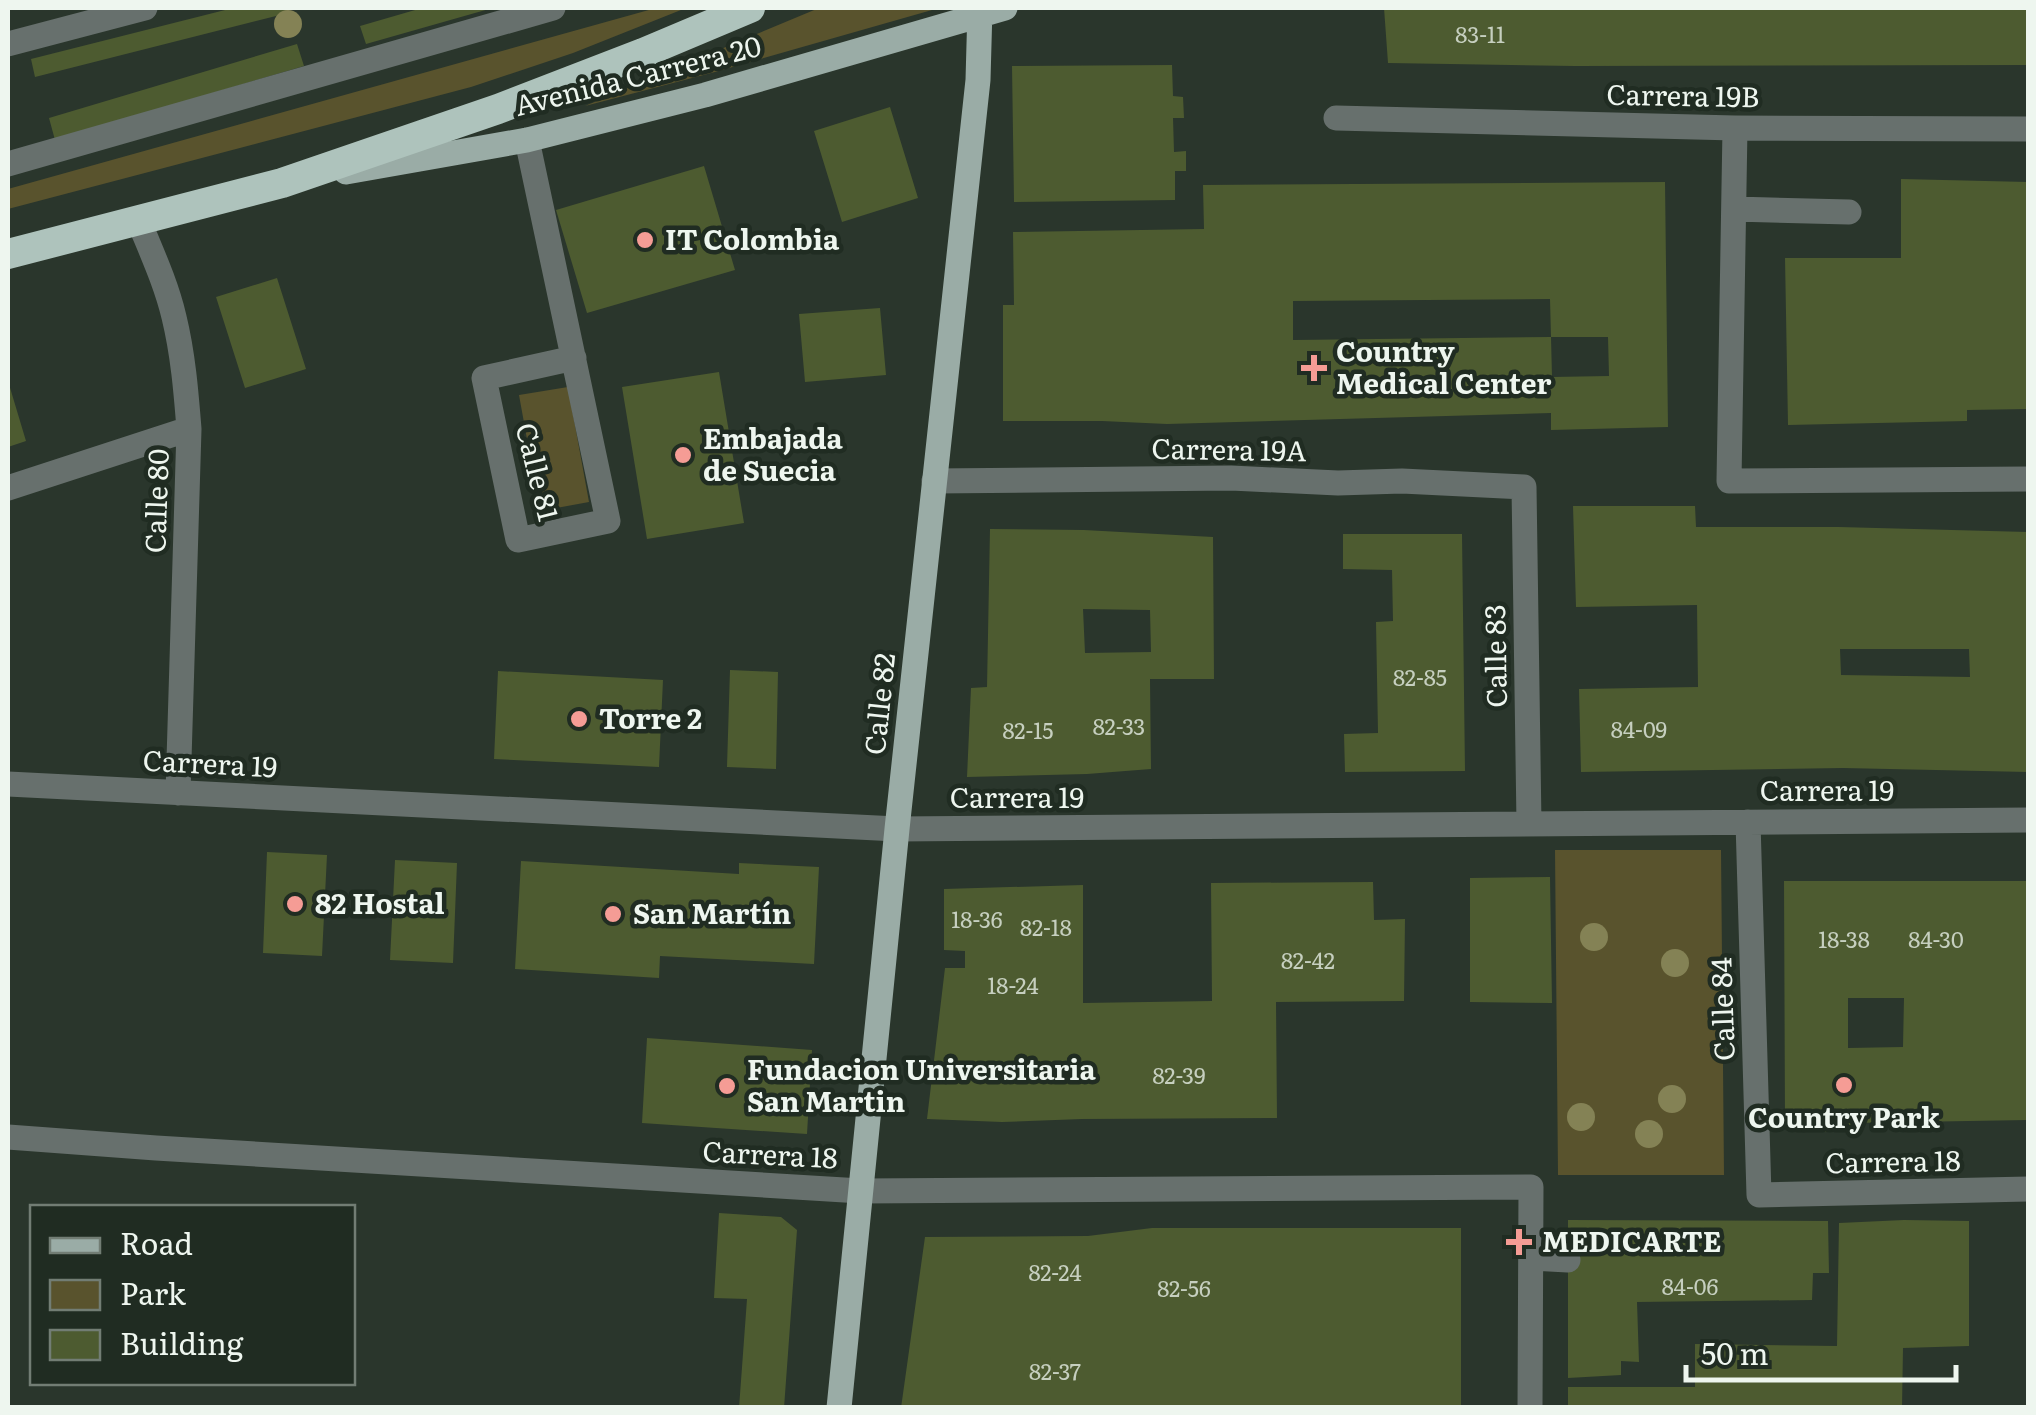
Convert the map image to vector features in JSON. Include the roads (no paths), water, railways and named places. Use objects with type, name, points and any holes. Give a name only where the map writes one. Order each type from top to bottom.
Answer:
[{"type":"highway","name":"Avenida Carrera 20","points":[[8,254],[282,183],[498,110],[750,8]]},
{"type":"main road","name":"Avenida Carrera 20","points":[[282,183],[528,140],[706,96],[988,10]]},
{"type":"main road","name":"Calle 82","points":[[839,1408],[896,828],[988,10]]},
{"type":"street","points":[[8,44],[145,8]]},
{"type":"street","points":[[8,164],[553,8]]},
{"type":"street","name":"Carrera 19B","points":[[1336,118],[1735,128],[2028,130]]},
{"type":"street","points":[[1735,128],[1730,481],[2028,479]]},
{"type":"street","name":"Calle 81","points":[[528,140],[574,358],[608,521],[518,540],[484,378],[574,358]]},
{"type":"street","points":[[1734,209],[1849,212]]},
{"type":"street","name":"Calle 80","points":[[138,219],[174,316],[189,428],[178,793]]},
{"type":"street","points":[[8,488],[189,428]]},
{"type":"street","name":"Carrera 19A","points":[[934,481],[1231,478],[1524,487]]},
{"type":"street","name":"Calle 83","points":[[1524,487],[1529,824]]},
{"type":"street","name":"Carrera 19","points":[[8,784],[896,828],[2028,820]]},
{"type":"street","name":"Calle 84","points":[[1748,822],[1759,1195]]},
{"type":"street","name":"Carrera 18","points":[[8,1136],[861,1190],[1531,1187],[1530,1258]]},
{"type":"street","name":"Carrera 18","points":[[1759,1195],[2028,1189]]},
{"type":"street","points":[[1530,1408],[1530,1258],[1568,1260]]},
{"type":"place","name":"IT Colombia","points":[[645,240]]},
{"type":"place","name":"Country Medical Center","points":[[1314,368]]},
{"type":"place","name":"Embajada de Suecia","points":[[683,455]]},
{"type":"place","name":"Torre 2","points":[[579,719]]},
{"type":"place","name":"82 Hostal","points":[[295,904]]},
{"type":"place","name":"San Martín","points":[[613,914]]},
{"type":"place","name":"Country Park","points":[[1844,1085]]},
{"type":"place","name":"Fundacion Universitaria San Martin","points":[[727,1086]]},
{"type":"place","name":"MEDICARTE","points":[[1519,1242]]}]
